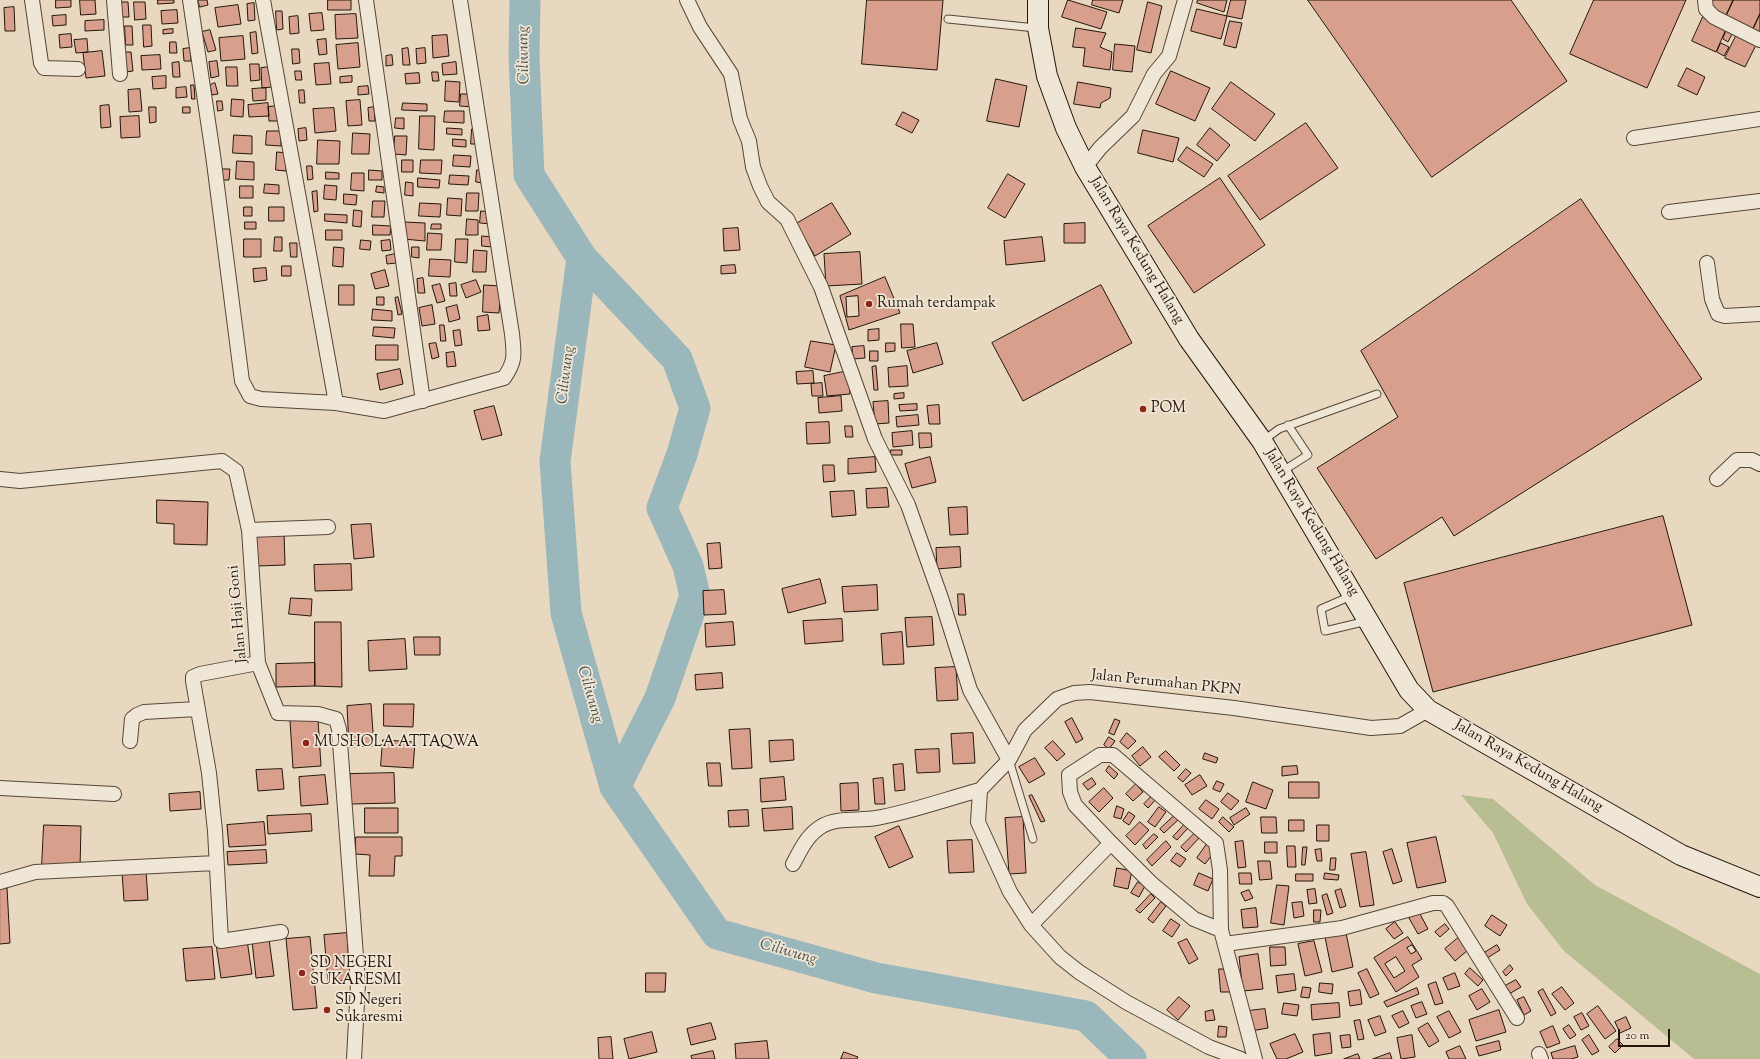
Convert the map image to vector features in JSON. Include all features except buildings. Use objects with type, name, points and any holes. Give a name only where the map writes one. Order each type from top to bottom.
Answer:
[{"type":"main road","name":"Jalan Raya Kedung Halang","points":[[1038,0],[1038,28],[1047,76],[1066,128],[1085,167],[1189,339],[1262,441],[1409,690],[1428,710],[1681,855],[1760,887]]},
{"type":"street","points":[[32,0],[41,63],[44,68],[78,69]]},
{"type":"street","points":[[114,0],[120,74]]},
{"type":"street","points":[[190,0],[213,155],[242,381],[250,396],[261,399],[336,403],[384,410],[423,401],[504,378],[513,366],[515,355],[460,0]]},
{"type":"street","points":[[263,0],[336,403]]},
{"type":"street","points":[[366,0],[423,401]]},
{"type":"street","points":[[687,0],[700,27],[732,74],[740,119],[749,141],[753,167],[760,186],[768,202],[787,219],[821,287],[875,439],[908,505],[941,598],[970,690],[1009,760]]},
{"type":"street","points":[[1085,167],[1100,148],[1134,116],[1154,74],[1169,56],[1185,0]]},
{"type":"street","points":[[1705,0],[1706,8],[1714,17],[1760,40]]},
{"type":"street","points":[[1634,138],[1760,119]]},
{"type":"street","points":[[1669,212],[1760,201]]},
{"type":"street","points":[[1707,263],[1713,306],[1718,314],[1725,316],[1760,314]]},
{"type":"street","points":[[1717,479],[1737,460],[1752,460],[1760,464]]},
{"type":"street","name":"Jalan Haji Goni","points":[[0,479],[20,481],[222,461],[236,471],[249,530],[258,663],[278,713],[318,714],[336,719],[340,728],[358,983],[354,1059]]},
{"type":"street","points":[[249,530],[328,527]]},
{"type":"street","points":[[258,663],[200,674],[193,677],[197,709],[209,773],[215,831],[221,941],[281,932]]},
{"type":"street","name":"Jalan Perumahan PKPN","points":[[980,790],[1009,760],[1026,730],[1057,699],[1074,693],[1090,692],[1120,695],[1371,728],[1400,726],[1428,710]]},
{"type":"street","points":[[130,741],[132,719],[137,714],[144,712],[197,709]]},
{"type":"street","points":[[1221,930],[1194,918],[1152,884],[1111,843],[1075,805],[1070,792],[1069,775],[1100,755],[1113,755],[1216,843],[1220,870],[1221,930],[1255,1059]]},
{"type":"street","points":[[0,788],[114,794]]},
{"type":"street","points":[[793,864],[804,843],[813,832],[824,825],[835,821],[877,818],[980,790],[978,822],[1010,892],[1031,925],[1060,957],[1079,972],[1126,1002],[1209,1047],[1241,1059]]},
{"type":"street","points":[[1031,925],[1111,843]]},
{"type":"street","points":[[0,882],[36,872],[216,863]]},
{"type":"street","points":[[1225,944],[1342,928],[1433,903],[1443,903],[1447,906],[1517,1018]]},
{"type":"lane","points":[[948,19],[1010,27],[1038,28]]},
{"type":"lane","points":[[1262,441],[1279,429],[1288,425],[1377,394]]},
{"type":"lane","points":[[1281,472],[1308,455],[1288,425]]},
{"type":"lane","points":[[1353,595],[1321,609],[1326,631],[1369,621]]},
{"type":"lane","points":[[1009,760],[1033,839]]},
{"type":"green space","points":[[1461,795],[1493,799],[1595,885],[1760,974],[1760,1059],[1694,1059],[1564,951],[1527,904],[1493,833]]},
{"type":"waterway","name":"Ciliwung","points":[[525,0],[524,56],[529,175],[582,258],[555,461],[566,613],[615,787],[717,934],[876,978],[1086,1016],[1131,1059]]},
{"type":"waterway","points":[[582,258],[677,359],[695,408],[682,454],[662,508],[688,566],[695,596],[660,698],[615,787]]},
{"type":"place","name":"Rumah terdampak","points":[[869,304]]},
{"type":"place","name":"POM","points":[[1143,409]]},
{"type":"place","name":"MUSHOLA ATTAQWA","points":[[306,743]]},
{"type":"place","name":"SD NEGERI SUKARESMI","points":[[302,973]]},
{"type":"place","name":"SD Negeri Sukaresmi","points":[[327,1010]]}]
